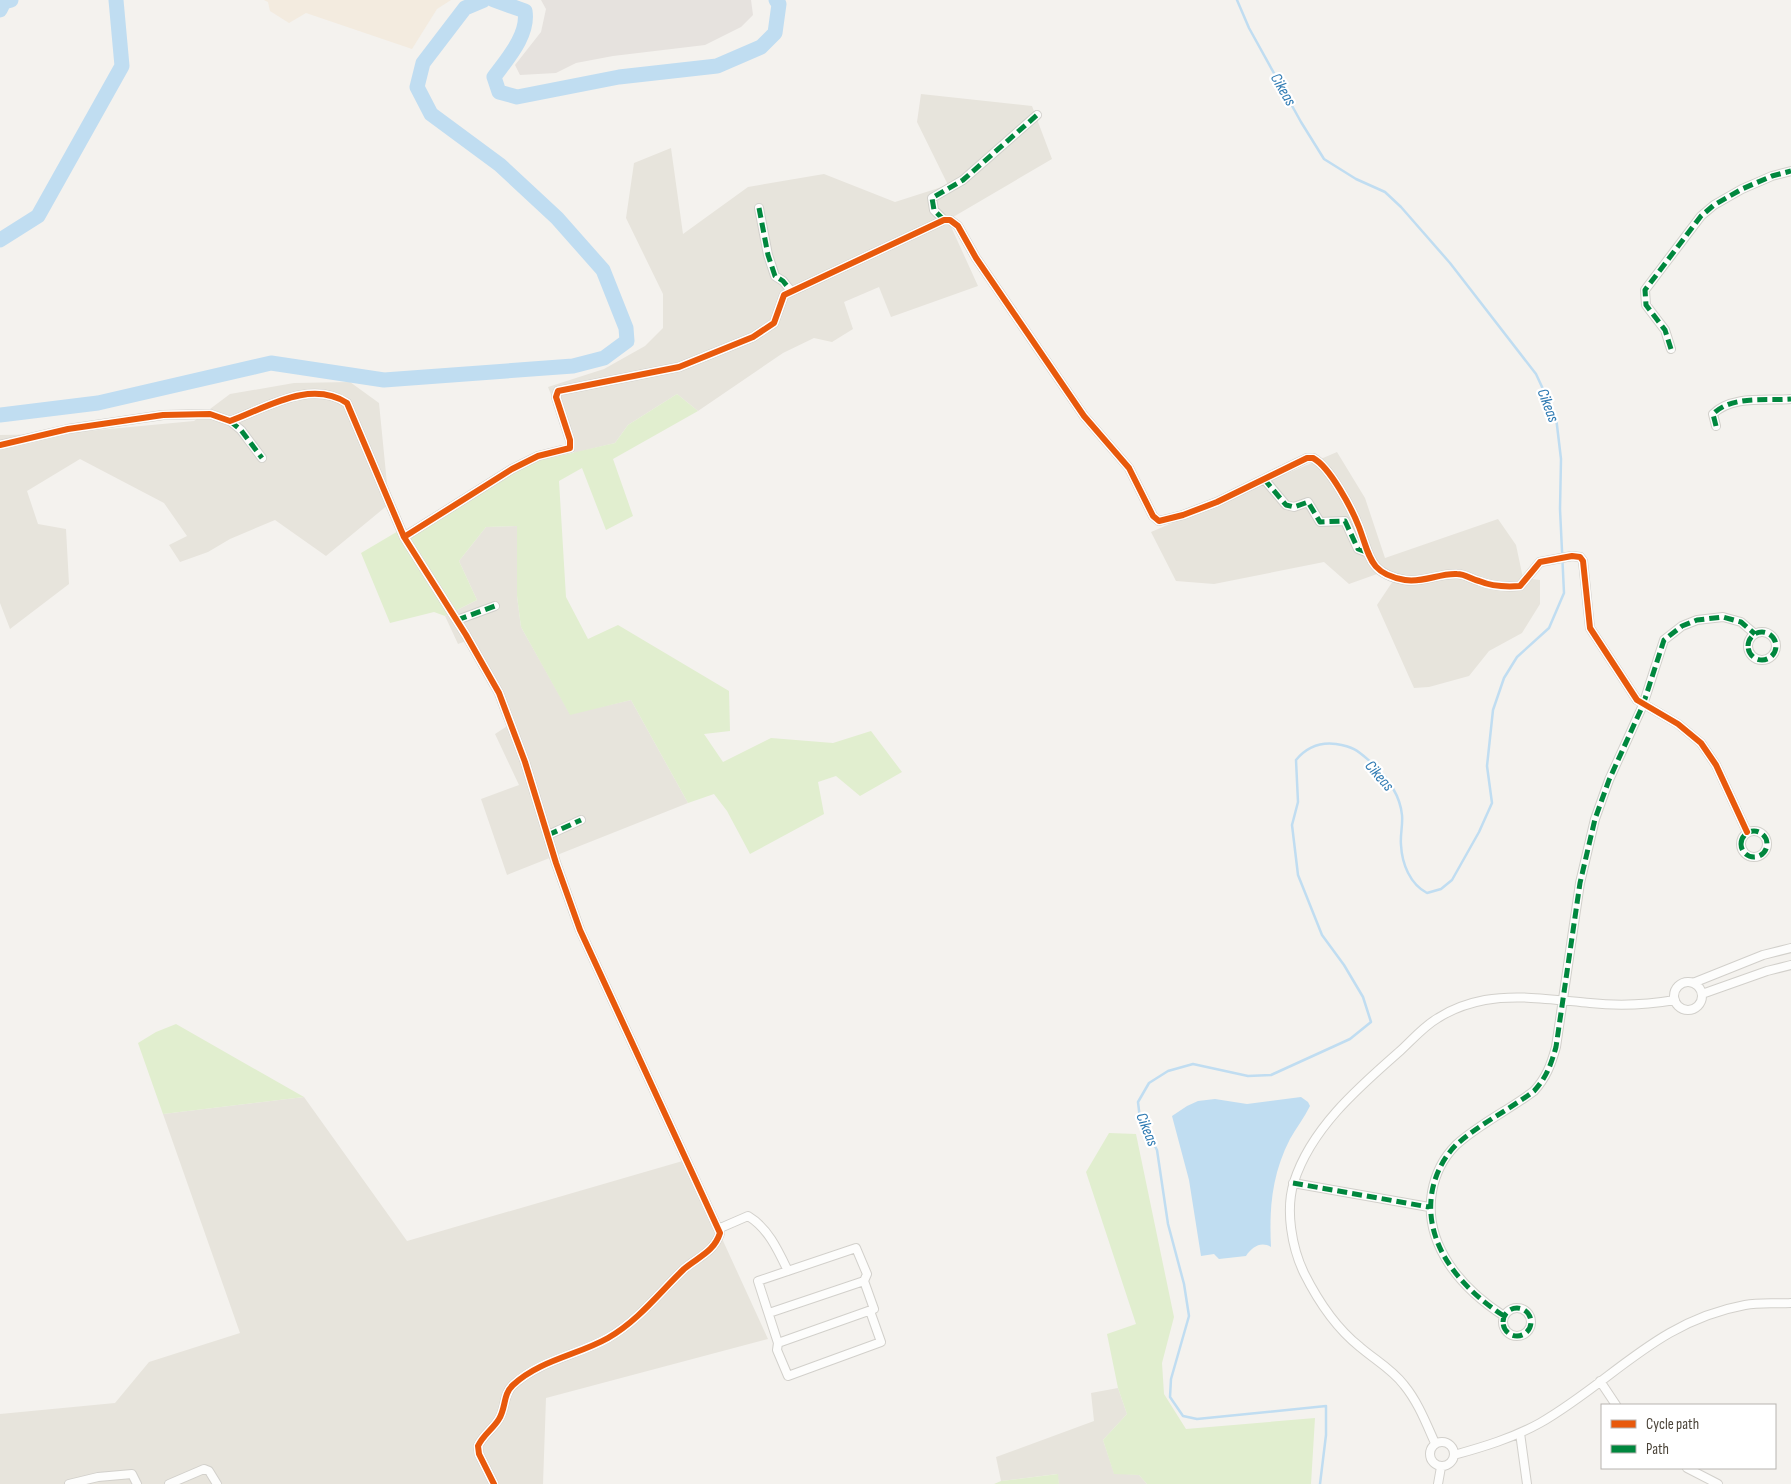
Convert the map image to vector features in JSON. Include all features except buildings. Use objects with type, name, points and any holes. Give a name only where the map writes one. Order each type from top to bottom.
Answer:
[{"type":"street","points":[[944,220],[934,210],[932,198],[963,180],[1037,115]]},
{"type":"street","points":[[1671,349],[1662,325],[1646,305],[1645,290],[1702,216],[1714,205],[1742,188],[1772,176],[1791,171]]},
{"type":"street","points":[[759,208],[768,255],[775,276],[783,281],[791,291]]},
{"type":"street","points":[[404,537],[518,466],[538,456],[570,448],[570,440],[556,397],[558,391],[678,367],[745,341],[765,332],[774,323],[781,299],[791,291],[944,220],[954,221],[976,258],[1084,416],[1129,468],[1153,516],[1159,521],[1183,515],[1307,458],[1314,458],[1319,461],[1335,480],[1358,524],[1366,552],[1378,569],[1396,578],[1418,581],[1456,574],[1481,582],[1512,587],[1520,586],[1540,562],[1577,556],[1582,561],[1590,628],[1633,695],[1643,705],[1678,724],[1701,743],[1716,765],[1748,832]]},
{"type":"street","points":[[230,421],[292,397],[315,392],[335,395],[347,402],[404,537],[457,620],[499,693],[525,762],[556,863],[584,939],[720,1233],[716,1245],[687,1266],[651,1305],[619,1330],[608,1338],[549,1363],[512,1385],[507,1392],[499,1420],[478,1446],[479,1454],[494,1484]]},
{"type":"street","points":[[1716,426],[1713,414],[1729,404],[1756,399],[1791,399]]},
{"type":"street","points":[[0,445],[68,429],[163,415],[210,414],[230,421],[241,430],[262,458]]},
{"type":"street","points":[[1264,479],[1286,505],[1294,507],[1308,502],[1320,522],[1345,521],[1358,549],[1366,552]]},
{"type":"street","points":[[457,620],[495,606]]},
{"type":"street","points":[[1504,1316],[1474,1294],[1462,1282],[1449,1264],[1435,1235],[1430,1207],[1438,1171],[1456,1145],[1519,1103],[1544,1081],[1556,1047],[1580,883],[1595,819],[1609,780],[1643,705],[1658,651],[1664,640],[1672,632],[1697,620],[1722,616],[1741,622],[1755,634]]},
{"type":"street","points":[[548,835],[581,820]]},
{"type":"street","points":[[1693,983],[1699,987],[1702,994],[1701,1002],[1696,1009],[1687,1011],[1679,1008],[1675,1000],[1676,989],[1681,984],[1693,983],[1763,955],[1791,948]]},
{"type":"street","points":[[1702,994],[1766,971],[1791,965]]},
{"type":"street","points":[[1435,1443],[1420,1409],[1404,1384],[1346,1334],[1319,1299],[1304,1273],[1293,1238],[1291,1220],[1293,1183],[1309,1150],[1332,1117],[1391,1058],[1437,1018],[1454,1009],[1487,1000],[1562,1001],[1618,1005],[1675,1000]]},
{"type":"street","points":[[1293,1183],[1430,1207]]},
{"type":"street","points":[[718,1229],[748,1216],[775,1243],[788,1271]]},
{"type":"street","points":[[778,1343],[874,1309],[864,1281],[867,1274],[856,1248],[788,1271],[758,1282],[778,1343],[777,1350],[788,1376],[881,1342],[870,1311]]},
{"type":"street","points":[[769,1313],[864,1281]]},
{"type":"street","points":[[1454,1455],[1520,1434],[1562,1409],[1649,1344],[1691,1321],[1747,1304],[1791,1303]]},
{"type":"street","points":[[1600,1381],[1615,1404]]},
{"type":"street","points":[[1520,1434],[1528,1484]]},
{"type":"street","points":[[1435,1443],[1447,1443],[1452,1448],[1454,1455],[1450,1463],[1441,1467],[1434,1464],[1430,1459],[1429,1451],[1435,1443]]},
{"type":"street","points":[[1438,1484],[1441,1467]]},
{"type":"street","points":[[169,1484],[204,1469],[209,1471],[217,1484]]},
{"type":"street","points":[[1689,1469],[1718,1484]]},
{"type":"street","points":[[69,1484],[98,1477],[132,1474],[137,1484]]},
{"type":"shaded area","points":[[264,0],[451,0],[437,9],[412,49],[306,13],[289,23],[270,11],[268,2]]},
{"type":"shaded area","points":[[541,0],[751,0],[753,15],[741,27],[705,45],[613,56],[576,63],[556,73],[520,75],[515,65],[541,32],[546,9]]},
{"type":"shaded area","points":[[921,94],[1032,106],[1052,159],[948,220],[978,286],[891,317],[879,287],[844,302],[853,329],[832,342],[814,338],[783,353],[698,411],[677,394],[628,425],[615,443],[574,453],[548,387],[604,369],[645,346],[663,328],[663,294],[626,218],[634,163],[671,148],[683,234],[748,187],[824,174],[895,202],[948,185],[917,122]]},
{"type":"shaded area","points":[[350,382],[379,403],[389,504],[326,556],[275,520],[230,539],[208,552],[180,562],[169,545],[187,536],[164,503],[80,459],[27,491],[38,524],[66,529],[69,584],[10,629],[0,603],[0,435],[56,434],[194,421],[230,394],[294,383]]},
{"type":"shaded area","points":[[1337,452],[1365,498],[1385,558],[1498,519],[1516,545],[1523,578],[1540,580],[1540,604],[1522,633],[1489,651],[1469,676],[1429,687],[1414,688],[1377,605],[1393,581],[1377,574],[1349,584],[1324,562],[1214,584],[1176,581],[1151,532]]},
{"type":"shaded area","points":[[518,526],[517,596],[521,627],[570,714],[631,700],[688,803],[507,875],[481,799],[519,785],[495,734],[512,723],[469,640],[458,644],[445,616],[477,600],[459,561],[486,527]]},
{"type":"shaded area","points":[[304,1097],[407,1241],[686,1160],[768,1339],[546,1398],[543,1484],[0,1484],[0,1414],[115,1403],[149,1362],[240,1333],[163,1114]]},
{"type":"shaded area","points":[[1118,1388],[1127,1414],[1103,1440],[1114,1473],[1139,1475],[1147,1484],[1059,1484],[1057,1474],[1001,1481],[996,1457],[1094,1421],[1091,1393]]},
{"type":"green space","points":[[677,394],[698,411],[613,459],[633,516],[606,530],[582,468],[559,481],[566,597],[588,639],[618,625],[729,691],[730,731],[704,734],[723,762],[771,738],[833,743],[871,731],[902,772],[860,796],[836,776],[818,782],[824,814],[750,854],[727,811],[714,794],[688,803],[631,700],[570,715],[521,627],[517,596],[517,526],[486,527],[459,561],[477,600],[445,616],[434,612],[390,623],[361,553],[405,527],[408,536],[501,480],[537,461],[615,443],[628,425]]},
{"type":"green space","points":[[176,1024],[304,1097],[163,1114],[138,1043],[156,1032]]},
{"type":"green space","points":[[1109,1133],[1136,1134],[1174,1317],[1162,1363],[1164,1394],[1186,1429],[1315,1418],[1311,1484],[1147,1484],[1139,1475],[1114,1474],[1103,1440],[1127,1414],[1118,1388],[1107,1334],[1136,1324],[1086,1172]]},
{"type":"green space","points":[[1058,1474],[1059,1484],[994,1484],[1001,1481]]},
{"type":"water","points":[[1301,1097],[1310,1106],[1290,1139],[1279,1165],[1271,1205],[1271,1247],[1267,1245],[1257,1246],[1246,1256],[1219,1259],[1214,1254],[1201,1256],[1189,1180],[1172,1116],[1198,1101],[1215,1099],[1247,1104]]},
{"type":"waterway","points":[[0,10],[4,2],[11,0]]},
{"type":"waterway","points":[[0,240],[38,216],[122,66],[116,0]]},
{"type":"waterway","points":[[0,415],[98,403],[271,363],[384,380],[573,366],[604,358],[627,341],[626,328],[603,270],[557,218],[500,165],[431,114],[417,87],[423,63],[465,8],[484,0]]},
{"type":"waterway","points":[[494,0],[525,11],[524,29],[520,38],[511,55],[494,77],[499,92],[517,97],[619,77],[717,66],[761,47],[775,33],[779,4],[776,0]]},
{"type":"waterway","name":"Cikeas","points":[[1237,0],[1249,28],[1301,122],[1324,159],[1356,179],[1385,192],[1401,207],[1450,263],[1536,374],[1556,417],[1561,459],[1560,509],[1564,593],[1549,628],[1517,657],[1504,678],[1493,710],[1487,766],[1492,803],[1479,832],[1452,880],[1441,889],[1427,893],[1412,879],[1405,866],[1402,852],[1402,815],[1399,800],[1392,786],[1372,763],[1352,748],[1336,744],[1319,745],[1304,752],[1296,760],[1298,802],[1292,825],[1298,875],[1322,935],[1344,965],[1363,997],[1371,1022],[1350,1039],[1271,1075],[1248,1076],[1193,1064],[1168,1071],[1149,1083],[1138,1102],[1140,1119],[1157,1150],[1168,1224],[1184,1284],[1189,1316],[1171,1379],[1170,1397],[1183,1416],[1197,1419],[1326,1406],[1326,1435],[1320,1484]]},
{"type":"marked path","points":[[944,220],[934,210],[932,198],[963,180],[1037,115]]},
{"type":"marked path","points":[[1671,349],[1665,330],[1646,305],[1645,290],[1701,216],[1714,205],[1742,189],[1772,176],[1791,171]]},
{"type":"marked path","points":[[759,208],[768,255],[775,276],[783,281],[791,291]]},
{"type":"marked path","points":[[1716,426],[1713,414],[1730,404],[1750,400],[1791,399]]},
{"type":"marked path","points":[[230,421],[241,430],[262,458]]},
{"type":"marked path","points":[[1264,479],[1286,505],[1294,507],[1308,502],[1320,522],[1345,521],[1358,549],[1366,552]]},
{"type":"marked path","points":[[457,620],[495,606]]},
{"type":"marked path","points":[[1504,1316],[1488,1305],[1460,1279],[1440,1247],[1434,1230],[1431,1211],[1435,1179],[1443,1161],[1456,1145],[1474,1130],[1534,1091],[1542,1081],[1550,1065],[1556,1047],[1580,883],[1595,819],[1609,780],[1643,705],[1664,640],[1682,626],[1697,620],[1723,617],[1741,622],[1755,634]]},
{"type":"marked path","points":[[1762,632],[1772,636],[1776,646],[1772,656],[1762,660],[1752,656],[1748,646],[1752,636],[1762,632]]},
{"type":"marked path","points":[[548,835],[581,820]]},
{"type":"marked path","points":[[1754,831],[1763,835],[1767,844],[1763,853],[1754,857],[1745,853],[1741,844],[1745,835],[1754,831]]},
{"type":"marked path","points":[[1293,1183],[1429,1207]]},
{"type":"marked path","points":[[1517,1308],[1527,1312],[1531,1322],[1527,1332],[1517,1336],[1507,1332],[1503,1322],[1507,1312],[1517,1308]]},
{"type":"cycle path","points":[[404,537],[512,469],[538,456],[570,448],[570,440],[556,397],[558,391],[679,367],[753,337],[774,323],[784,295],[944,220],[950,220],[958,226],[976,258],[1084,416],[1129,468],[1153,516],[1159,521],[1183,515],[1217,502],[1307,458],[1313,458],[1326,470],[1346,500],[1356,519],[1373,562],[1384,573],[1393,577],[1412,581],[1457,574],[1494,585],[1520,586],[1540,562],[1572,556],[1580,557],[1583,561],[1590,628],[1637,700],[1678,724],[1701,743],[1716,765],[1747,832]]},
{"type":"cycle path","points":[[0,445],[68,429],[163,415],[210,414],[230,421],[288,398],[318,394],[333,396],[347,403],[404,537],[466,635],[499,693],[525,762],[556,863],[580,930],[720,1233],[710,1250],[684,1269],[639,1315],[619,1331],[596,1344],[535,1370],[513,1385],[506,1397],[499,1419],[478,1446],[479,1454],[494,1484]]}]
